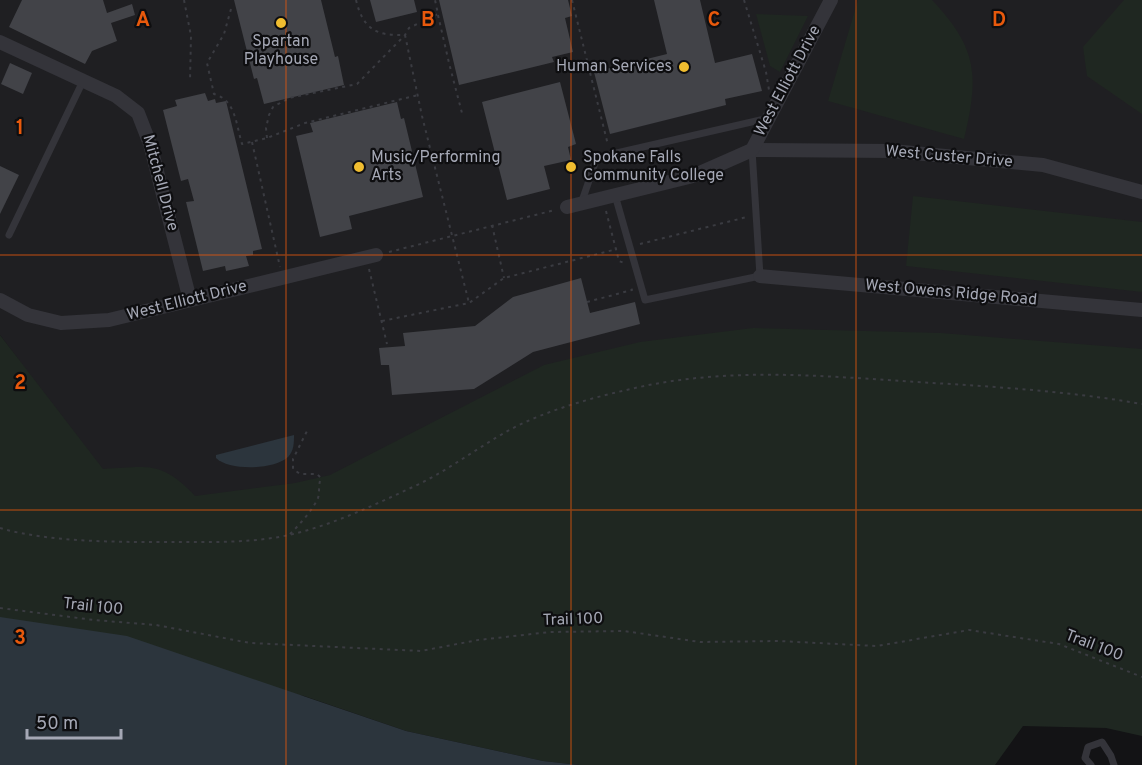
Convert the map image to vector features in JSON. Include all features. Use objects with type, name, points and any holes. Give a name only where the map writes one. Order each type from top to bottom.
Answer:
[{"type":"street","name":"West Elliott Drive","points":[[567,207],[693,176],[752,150],[831,0]]},
{"type":"street","name":"Mitchell Drive","points":[[0,42],[116,96],[138,113],[150,144],[190,300]]},
{"type":"street","name":"West Custer Drive","points":[[752,150],[892,151],[1043,165],[1142,192]]},
{"type":"street","name":"West Elliott Drive","points":[[0,300],[28,315],[44,320],[61,323],[109,320],[370,257]]},
{"type":"street","name":"West Owens Ridge Road","points":[[760,276],[1142,310]]},
{"type":"lane","points":[[9,235],[83,81]]},
{"type":"lane","points":[[581,204],[596,160],[608,155],[770,115]]},
{"type":"lane","points":[[615,195],[645,300],[760,276],[752,150]]},
{"type":"lane","points":[[1092,765],[1085,758],[1088,747],[1102,742],[1114,765]]},
{"type":"path","points":[[184,0],[191,36],[190,81]]},
{"type":"path","points":[[356,0],[359,13],[366,26],[391,36],[405,35]]},
{"type":"path","points":[[435,0],[448,63],[463,117]]},
{"type":"path","points":[[572,0],[608,145]]},
{"type":"path","points":[[744,0],[766,72],[770,115]]},
{"type":"path","points":[[231,9],[224,34],[207,63],[214,94],[222,96],[232,109],[242,144],[267,138],[304,123],[418,95]]},
{"type":"path","points":[[267,138],[266,128],[273,107],[289,98],[357,84],[405,35],[408,28],[438,14]]},
{"type":"path","points":[[405,35],[469,303]]},
{"type":"path","points":[[252,142],[283,278]]},
{"type":"path","points":[[387,344],[371,274],[370,257],[567,207]]},
{"type":"path","points":[[605,209],[619,261],[625,264]]},
{"type":"path","points":[[640,244],[756,216]]},
{"type":"path","points":[[492,225],[504,278]]},
{"type":"path","points":[[382,321],[469,303],[504,278],[616,249]]},
{"type":"path","points":[[587,302],[632,290],[630,282]]},
{"type":"path","points":[[0,528],[68,539],[141,542],[237,542],[288,536],[341,520],[419,484],[517,427],[562,408],[636,387],[697,377],[775,375],[862,378],[1096,396],[1142,404]]},
{"type":"path","points":[[288,536],[299,525],[319,495],[321,478],[317,474],[300,474],[293,469],[293,459],[308,431]]},
{"type":"path","name":"Trail 100","points":[[0,608],[156,625],[250,643],[421,651],[478,640],[550,632],[624,631],[700,642],[778,641],[877,646],[969,630],[1059,644],[1142,677]]},
{"type":"shaded area","name":"Spokane Falls Community College","points":[[0,0],[1142,0],[1142,395],[110,522],[58,413],[0,335]]},
{"type":"shaded area","points":[[858,0],[932,0],[947,17],[959,34],[971,64],[972,98],[964,139],[828,101]]},
{"type":"shaded area","points":[[1124,0],[1142,0],[1142,114],[1087,76],[1083,47]]},
{"type":"shaded area","points":[[756,14],[808,16],[780,72],[770,66]]},
{"type":"shaded area","points":[[913,196],[1142,222],[1142,292],[906,266]]},
{"type":"shaded area","points":[[753,328],[941,333],[1142,349],[1142,736],[1106,728],[1023,726],[995,765],[579,765],[543,761],[406,731],[304,696],[0,648],[0,335],[103,469],[153,468],[173,476],[195,496],[295,483],[330,475],[544,365],[640,342]]},
{"type":"shaded area","points":[[294,435],[290,455],[273,464],[241,467],[216,458],[216,455]]},
{"type":"shaded area","points":[[0,617],[127,636],[406,731],[543,761],[579,765],[0,765]]},
{"type":"building","points":[[22,0],[103,0],[107,13],[132,4],[135,15],[111,23],[117,41],[92,51],[85,64],[9,27]]},
{"type":"building","points":[[234,0],[321,0],[344,85],[264,104],[257,78],[254,79]]},
{"type":"building","points":[[370,0],[414,0],[417,12],[376,22]]},
{"type":"building","points":[[439,0],[568,0],[572,16],[565,18],[573,52],[552,57],[554,62],[459,85]]},
{"type":"building","name":"Human Services","points":[[654,0],[700,0],[715,63],[752,54],[762,91],[725,99],[726,105],[610,134],[594,72],[667,54]]},
{"type":"building","points":[[10,63],[32,73],[23,94],[1,84]]},
{"type":"building","points":[[560,82],[576,144],[568,147],[571,160],[544,166],[550,189],[507,200],[482,102]]},
{"type":"building","points":[[205,93],[208,101],[215,99],[216,103],[226,101],[262,249],[253,251],[253,255],[246,256],[249,266],[226,271],[225,266],[203,271],[186,202],[194,201],[188,179],[181,181],[163,110],[177,106],[175,100]]},
{"type":"building","name":"Music/Performing Arts","points":[[397,102],[401,119],[404,118],[423,197],[349,216],[352,229],[320,237],[296,136],[313,132],[310,123]]},
{"type":"building","points":[[0,166],[19,175],[0,214]]},
{"type":"building","points":[[581,278],[590,313],[635,302],[640,324],[533,352],[474,389],[392,395],[389,365],[381,365],[379,348],[405,346],[403,333],[475,326],[513,297]]},
{"type":"place","name":"Spartan Playhouse","points":[[281,23]]},
{"type":"place","name":"Human Services","points":[[684,67]]},
{"type":"place","name":"Music/Performing Arts","points":[[359,167]]},
{"type":"place","name":"Spokane Falls Community College","points":[[571,167]]}]
